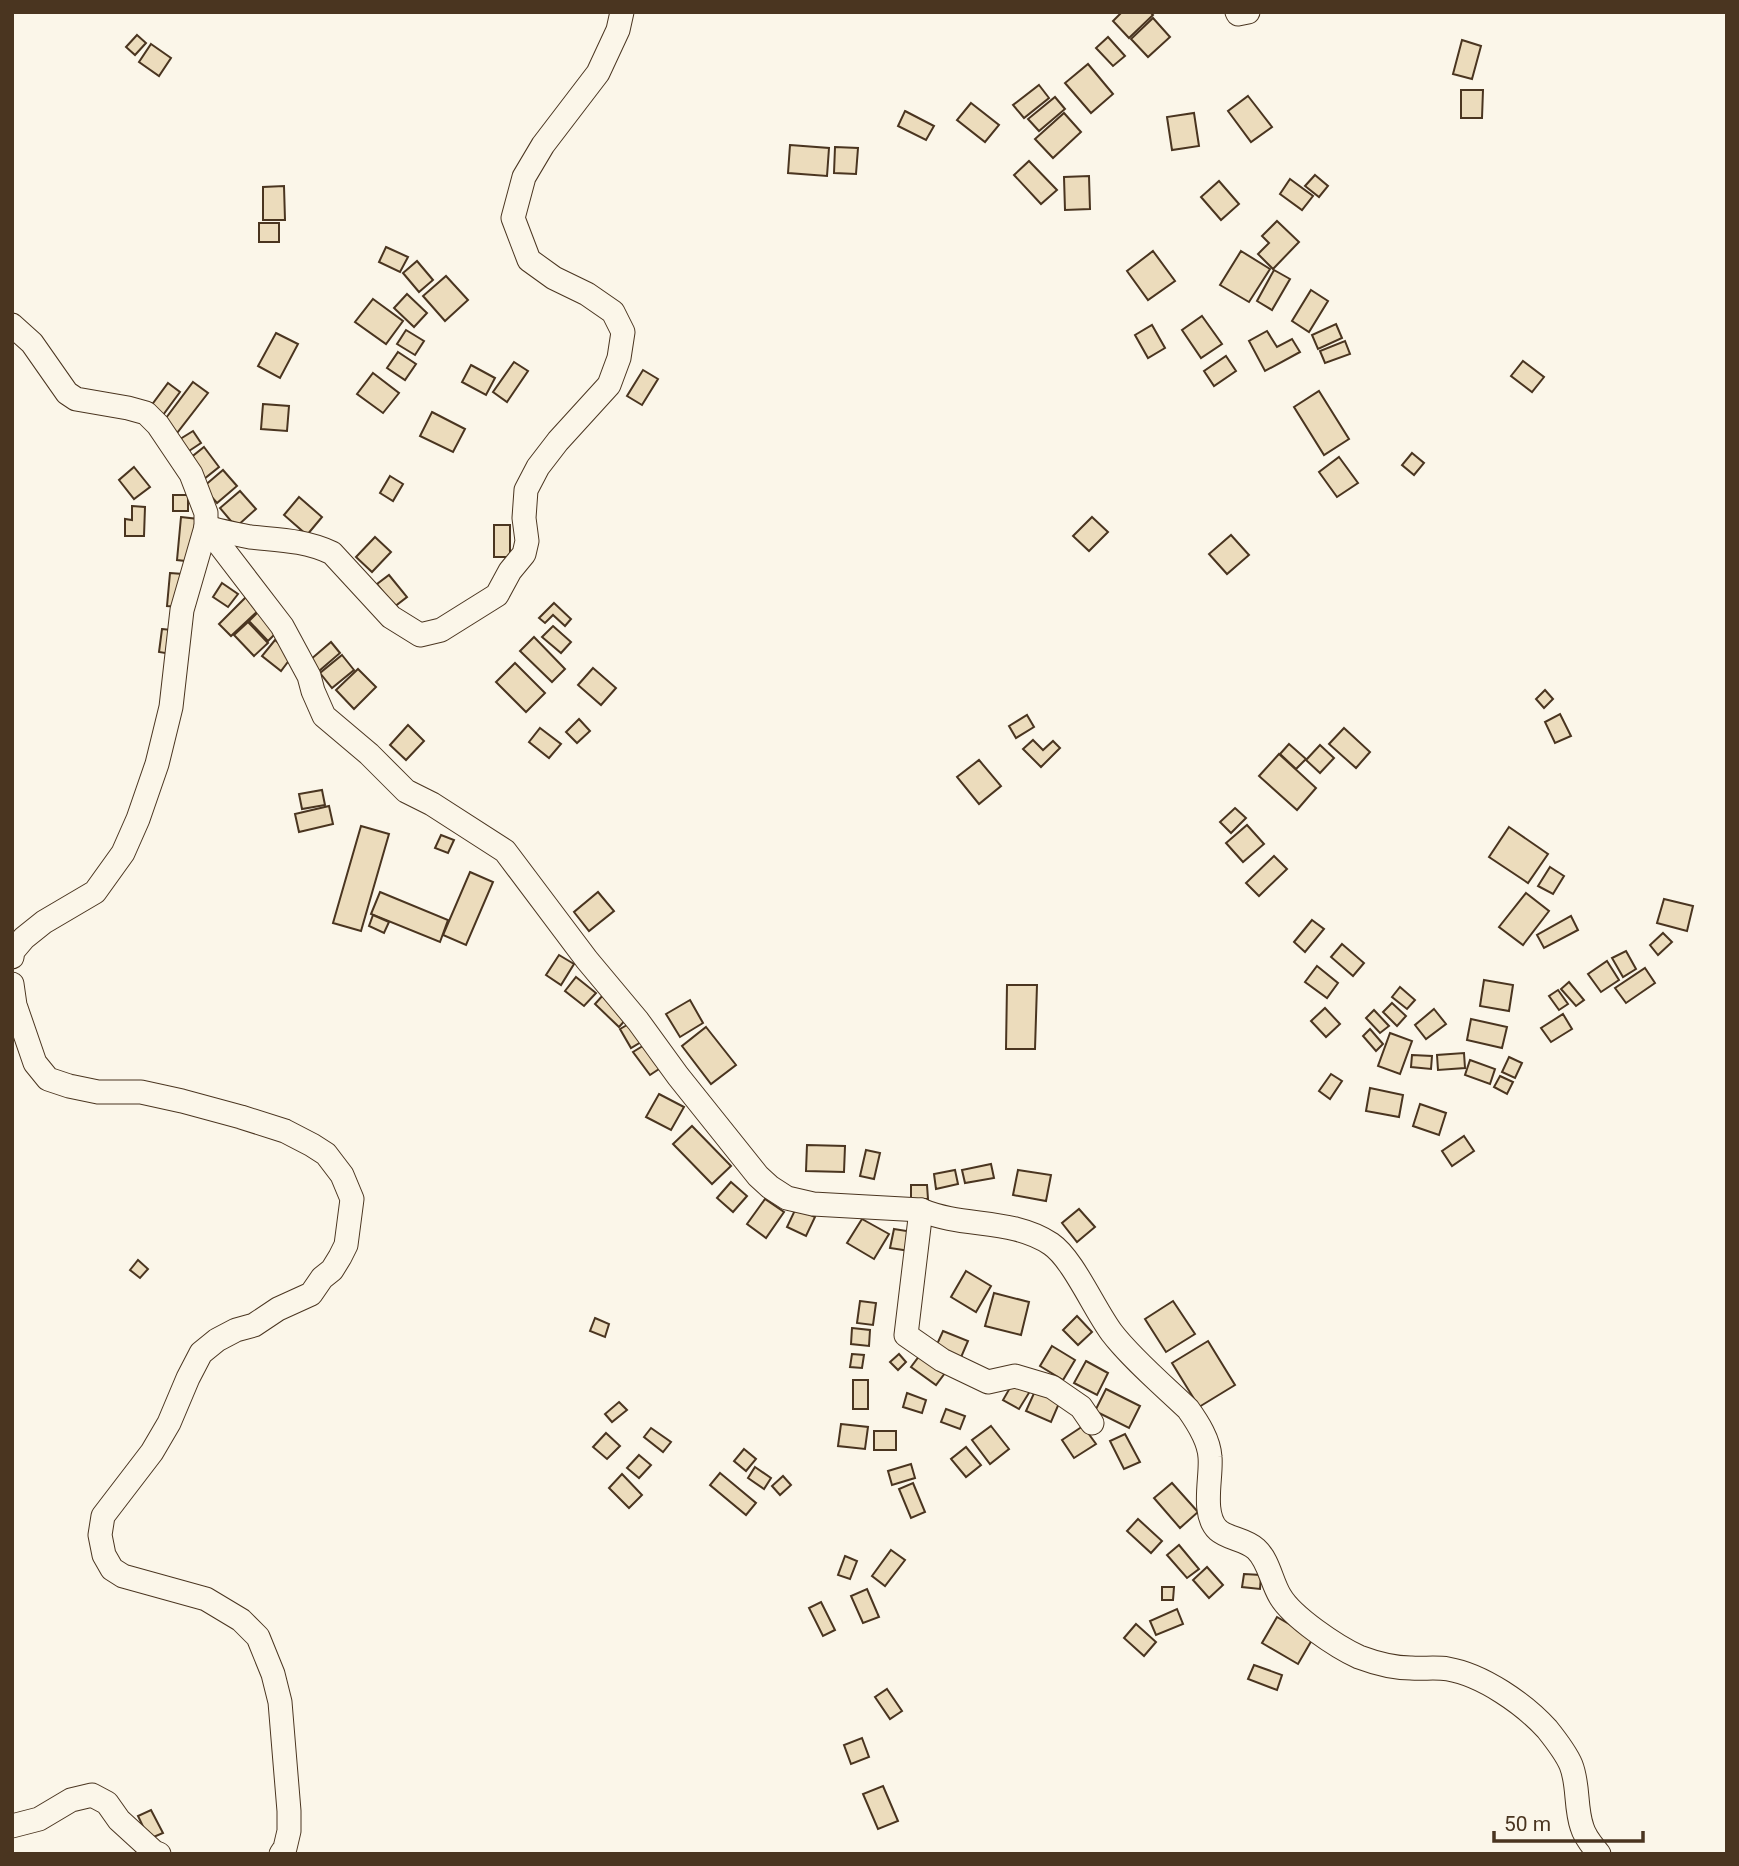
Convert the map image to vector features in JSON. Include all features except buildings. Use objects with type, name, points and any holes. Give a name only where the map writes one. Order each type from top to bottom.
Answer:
[{"type":"street","points":[[206,527],[251,537],[294,540],[332,552],[391,617],[420,635],[441,630],[497,595],[510,571],[524,554],[527,541],[524,518],[526,490],[538,467],[558,441],[609,385],[619,358],[623,332],[613,312],[587,294],[554,278],[529,260],[513,218],[524,177],[543,145],[598,73],[618,30],[622,12]]},
{"type":"street","points":[[1237,12],[1248,12]]},
{"type":"street","points":[[12,325],[32,343],[67,393],[76,399],[146,414],[158,425],[191,474],[206,513],[206,527],[182,610],[172,707],[157,764],[138,819],[123,853],[95,892],[44,922],[24,938],[13,951],[12,957]]},
{"type":"street","points":[[206,527],[282,626],[309,676],[324,716],[379,763],[406,791],[432,804],[505,851],[678,1076],[769,1187],[787,1198],[813,1204],[921,1210],[936,1216],[1012,1227],[1052,1244],[1063,1255],[1100,1317],[1119,1341],[1194,1418],[1208,1444],[1208,1496],[1211,1517],[1216,1528],[1256,1549],[1284,1603],[1339,1647],[1360,1657],[1388,1665],[1450,1669],[1479,1679],[1520,1706],[1547,1730],[1570,1763],[1583,1830],[1600,1854]]},
{"type":"street","points":[[12,984],[15,1004],[35,1063],[48,1079],[98,1092],[141,1092],[285,1131],[326,1154],[342,1175],[352,1199],[346,1245],[311,1294],[278,1309],[254,1325],[236,1330],[217,1340],[201,1353],[169,1423],[152,1452],[103,1516],[100,1535],[104,1555],[112,1569],[124,1576],[206,1598],[242,1620],[258,1637],[273,1674],[280,1702],[289,1811],[287,1839],[281,1854]]},
{"type":"street","points":[[921,1210],[906,1335],[942,1360],[988,1382],[1015,1376],[1052,1387],[1081,1407],[1092,1423]]},
{"type":"street","points":[[12,1826],[39,1819],[71,1800],[92,1795],[107,1803],[118,1820],[159,1854]]}]
